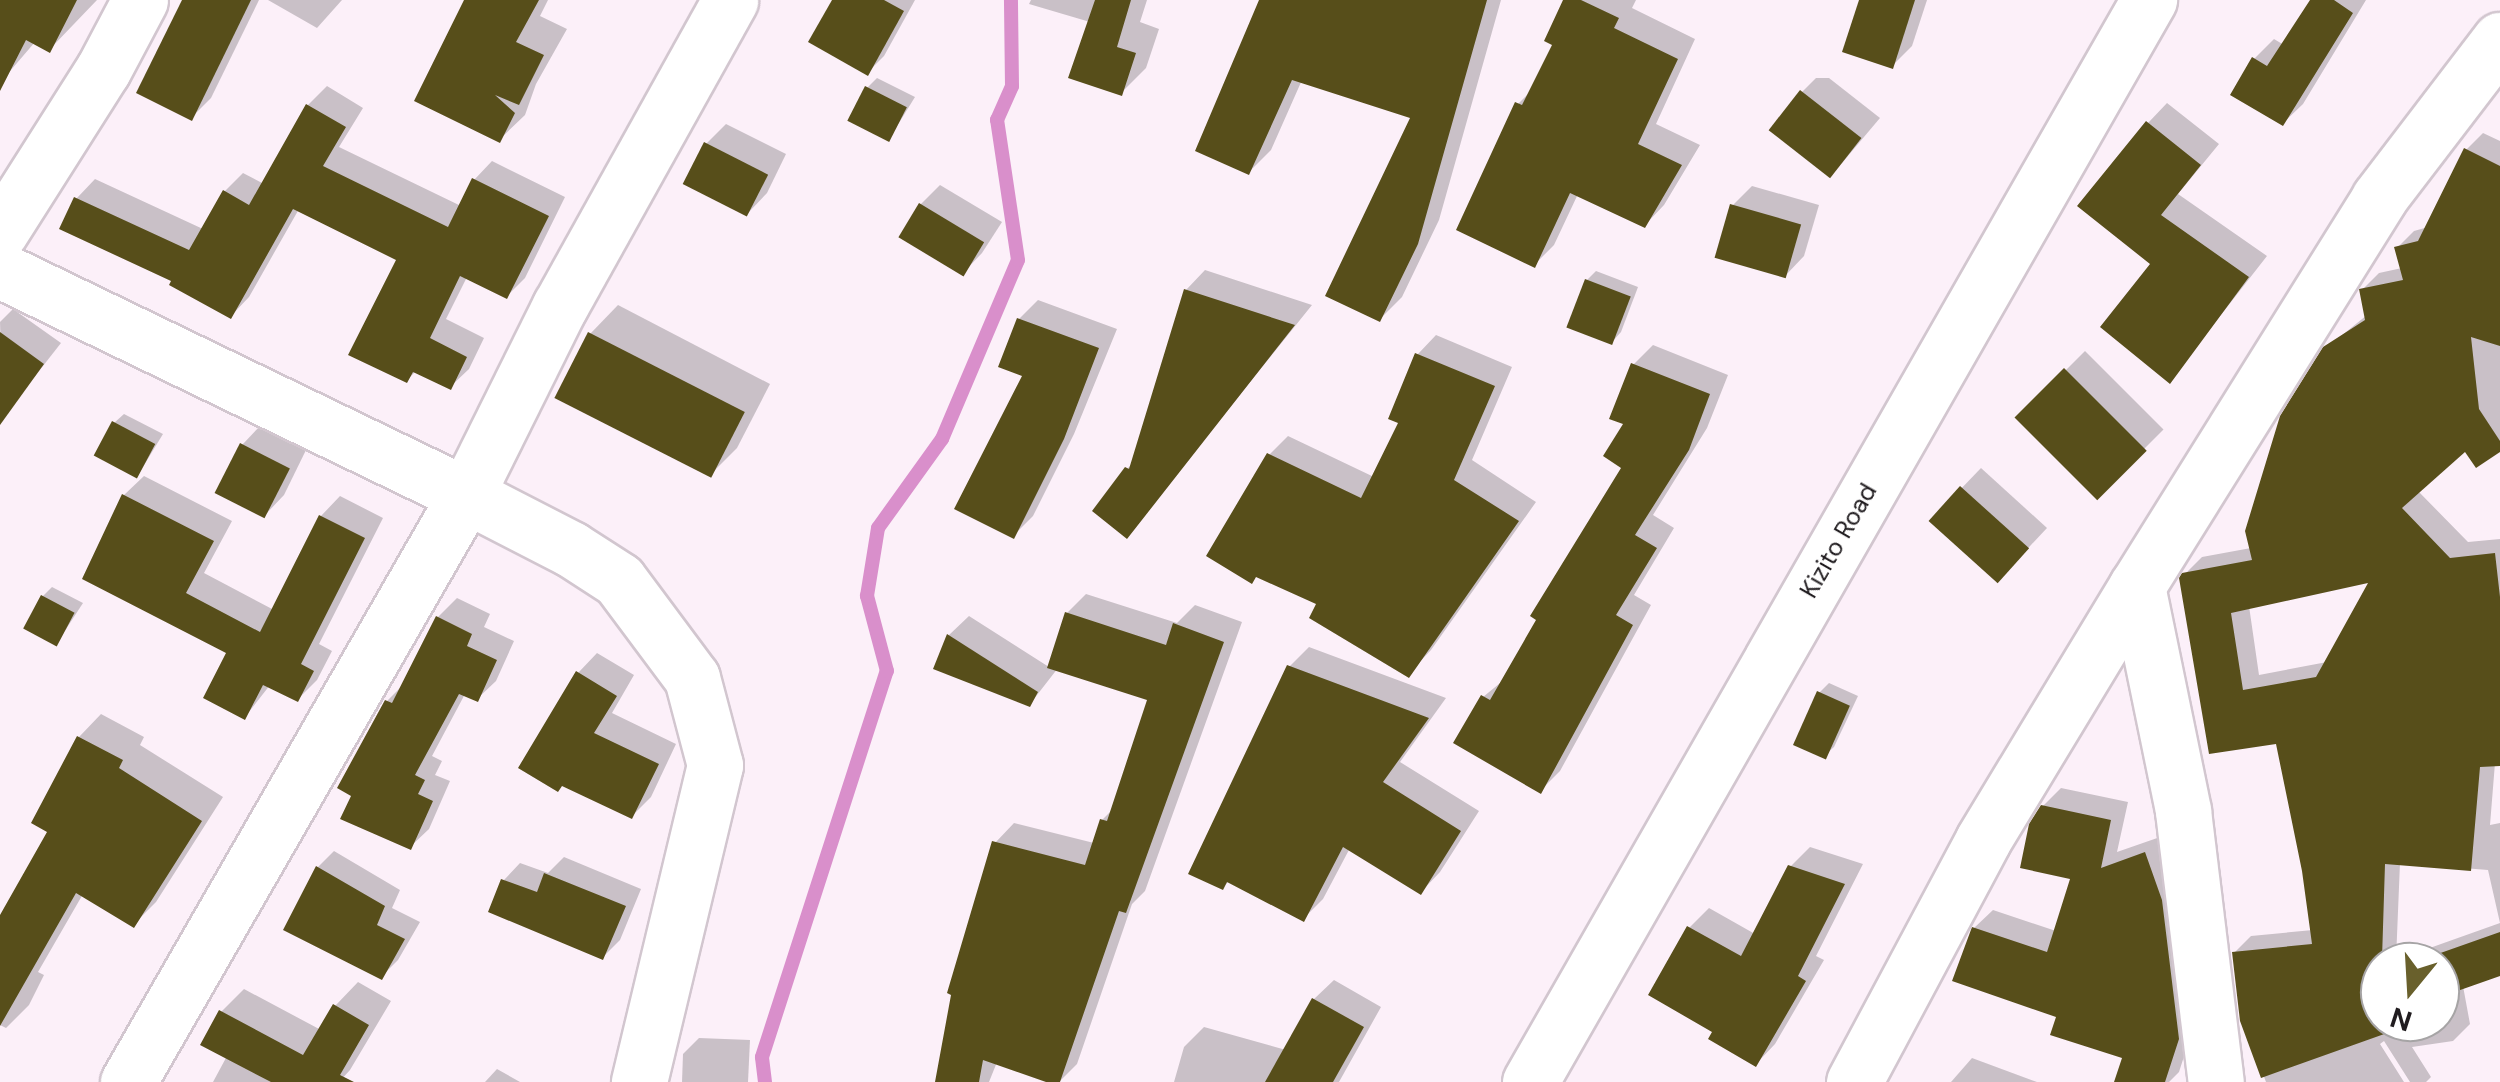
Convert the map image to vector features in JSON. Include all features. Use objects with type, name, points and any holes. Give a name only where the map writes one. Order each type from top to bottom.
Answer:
[{"type":"street","points":[[0,232],[104,70],[140,0]]},
{"type":"street","points":[[128,1082],[466,494],[560,306],[730,0]]},
{"type":"street","name":"Kizito Road","points":[[1530,1082],[2149,0]]},
{"type":"street","points":[[1854,1082],[1983,840],[2137,586],[2379,198],[2500,40]]},
{"type":"street","points":[[0,270],[466,494],[571,548],[619,580],[692,678],[715,765],[639,1082]]},
{"type":"street","points":[[2137,586],[2183,811],[2216,1082]]},
{"type":"building","points":[[0,0],[77,0],[50,53],[26,40],[0,91]]},
{"type":"building","points":[[182,0],[251,0],[192,121],[136,93]]},
{"type":"building","points":[[464,0],[539,0],[516,42],[544,55],[519,105],[495,95],[515,113],[500,143],[414,101]]},
{"type":"building","points":[[832,0],[884,0],[904,11],[868,76],[808,42]]},
{"type":"building","points":[[1095,0],[1131,0],[1117,47],[1136,53],[1122,96],[1068,78]]},
{"type":"building","points":[[1259,0],[1487,0],[1418,244],[1380,322],[1325,296],[1410,118],[1292,80],[1249,175],[1195,151]]},
{"type":"building","points":[[1563,0],[1581,0],[1619,18],[1614,28],[1678,59],[1638,144],[1682,165],[1645,228],[1570,193],[1535,268],[1456,230],[1515,102],[1522,105],[1552,45],[1544,41]]},
{"type":"building","points":[[1859,0],[1915,0],[1893,69],[1842,52]]},
{"type":"building","points":[[2310,0],[2334,0],[2353,13],[2283,126],[2230,95],[2252,57],[2267,66]]},
{"type":"building","points":[[865,86],[907,107],[889,142],[847,121]]},
{"type":"building","points":[[1800,90],[1861,138],[1830,178],[1769,130]]},
{"type":"building","points":[[306,104],[346,127],[323,166],[448,227],[472,178],[549,216],[507,299],[460,276],[430,338],[467,357],[451,390],[413,372],[407,383],[348,355],[396,260],[293,209],[231,319],[169,285],[171,281],[59,229],[74,197],[189,250],[223,190],[249,205]]},
{"type":"building","points":[[2146,121],[2201,165],[2161,215],[2249,277],[2170,384],[2100,327],[2150,264],[2077,206]]},
{"type":"building","points":[[704,142],[768,175],[747,217],[683,184]]},
{"type":"building","points":[[2464,148],[2500,166],[2500,346],[2471,337],[2479,409],[2500,441],[2500,452],[2476,468],[2465,452],[2402,508],[2450,558],[2495,553],[2500,597],[2500,766],[2480,767],[2471,871],[2385,864],[2383,942],[2360,942],[2362,1042],[2261,1078],[2240,1021],[2232,952],[2312,944],[2302,871],[2276,744],[2209,754],[2179,578],[2182,573],[2252,560],[2245,531],[2280,416],[2323,347],[2365,320],[2359,289],[2403,280],[2394,247],[2418,241]],"holes":[[[2368,583],[2316,677],[2243,690],[2231,613]]]},
{"type":"building","points":[[919,203],[984,242],[964,276],[898,237]]},
{"type":"building","points":[[1730,204],[1801,224],[1786,278],[1715,258]]},
{"type":"building","points":[[1585,279],[1631,297],[1612,345],[1566,328]]},
{"type":"building","points":[[1184,289],[1295,325],[1127,539],[1092,511],[1125,467],[1129,469]]},
{"type":"building","points":[[1017,318],[1099,348],[1064,439],[1014,539],[954,509],[1022,376],[998,367]]},
{"type":"building","points":[[0,332],[44,364],[0,425]]},
{"type":"building","points":[[588,332],[745,412],[711,478],[554,398]]},
{"type":"building","points":[[1415,353],[1495,386],[1454,480],[1519,521],[1409,678],[1309,618],[1316,604],[1256,577],[1252,584],[1206,556],[1267,453],[1361,498],[1398,423],[1388,419]]},
{"type":"building","points":[[1631,363],[1710,394],[1689,450],[1635,535],[1657,548],[1616,615],[1633,625],[1541,794],[1453,743],[1481,695],[1490,700],[1536,620],[1530,616],[1621,468],[1603,456],[1623,424],[1609,419]]},
{"type":"building","points":[[2064,368],[2147,451],[2097,500],[2015,417]]},
{"type":"building","points":[[112,421],[155,444],[137,478],[94,455]]},
{"type":"building","points":[[240,443],[290,468],[264,518],[215,493]]},
{"type":"building","points":[[1960,486],[2029,548],[1998,583],[1929,521]]},
{"type":"building","points":[[122,494],[214,541],[186,593],[260,632],[319,515],[365,538],[301,664],[314,671],[298,702],[263,685],[245,720],[203,698],[226,653],[82,579]]},
{"type":"building","points":[[41,595],[75,613],[57,646],[23,629]]},
{"type":"building","points":[[1065,612],[1166,645],[1173,623],[1224,642],[1126,913],[1119,911],[1060,1082],[1046,1082],[983,1060],[979,1082],[935,1082],[951,995],[947,993],[992,841],[1085,865],[1100,819],[1107,821],[1147,700],[1047,668]]},
{"type":"building","points":[[436,616],[472,634],[467,646],[497,660],[478,702],[459,694],[415,775],[425,780],[418,794],[433,801],[411,850],[340,819],[351,796],[337,788],[385,700],[392,703]]},
{"type":"building","points":[[947,634],[1038,692],[1030,707],[933,669]]},
{"type":"building","points":[[1287,665],[1429,718],[1383,782],[1461,831],[1421,895],[1343,847],[1304,922],[1227,882],[1223,890],[1188,874]]},
{"type":"building","points":[[576,671],[617,696],[594,733],[659,764],[632,819],[562,786],[558,792],[518,768]]},
{"type":"building","points":[[1817,691],[1850,706],[1826,760],[1793,745]]},
{"type":"building","points":[[77,736],[123,760],[119,768],[202,821],[134,928],[76,893],[0,1026],[0,915],[47,832],[31,823]]},
{"type":"building","points":[[2041,805],[2111,820],[2101,868],[2145,852],[2162,900],[2179,1039],[2165,1082],[2114,1082],[2122,1058],[2050,1035],[2056,1017],[1952,981],[1972,927],[2047,952],[2070,879],[2020,868],[2029,824]]},
{"type":"building","points":[[1788,865],[1845,884],[1798,976],[1806,981],[1756,1067],[1708,1039],[1712,1032],[1648,995],[1687,926],[1741,956]]},
{"type":"building","points":[[316,866],[385,906],[377,925],[405,939],[382,980],[283,930]]},
{"type":"building","points":[[544,873],[626,906],[603,960],[488,912],[501,879],[537,892]]},
{"type":"building","points":[[2500,932],[2500,976],[2460,990],[2460,946]]},
{"type":"building","points":[[1312,998],[1364,1027],[1333,1082],[1265,1082]]},
{"type":"building","points":[[333,1004],[369,1025],[340,1075],[354,1082],[271,1082],[200,1045],[219,1010],[303,1055]]},
{"type":"waterway","points":[[765,1082],[762,1057],[887,671],[867,596],[878,528],[942,439],[1018,260],[997,120],[1012,86],[1011,0]]}]
